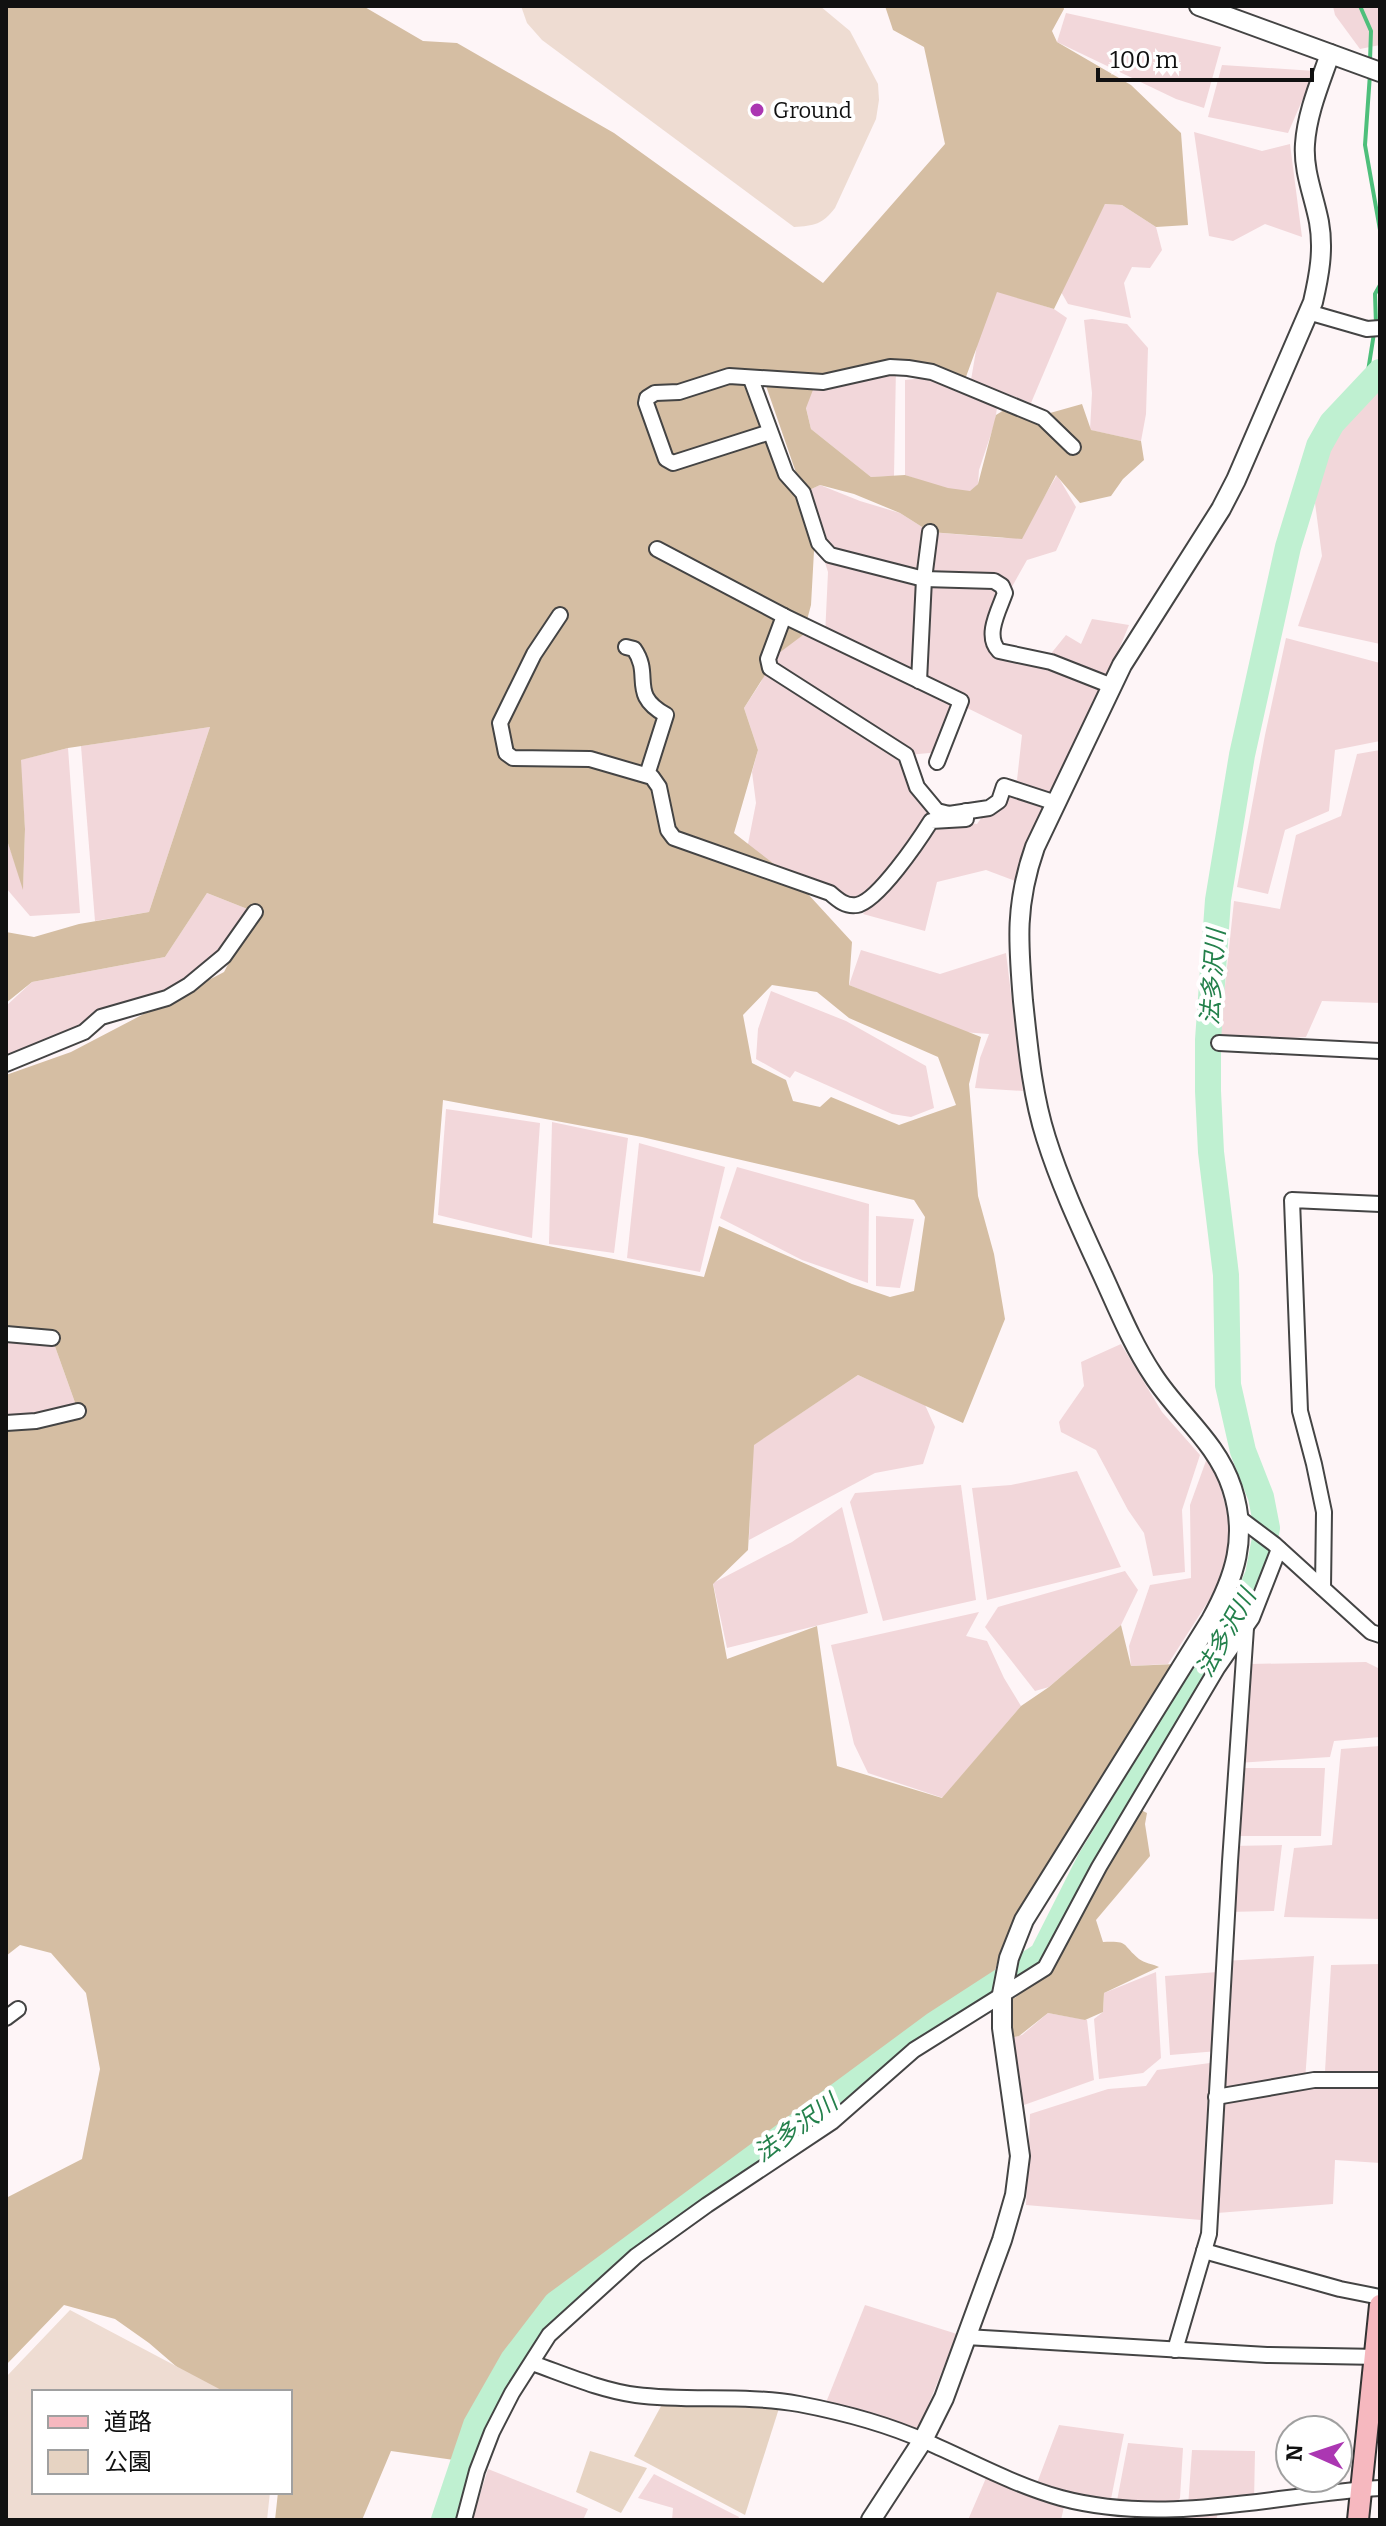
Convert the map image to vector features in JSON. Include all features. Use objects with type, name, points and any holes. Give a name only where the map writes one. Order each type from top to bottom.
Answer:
[{"type":"main road","points":[[1358,2520],[1370,2489],[1380,2305]]},
{"type":"street","points":[[1199,6],[1380,72]]},
{"type":"street","points":[[1330,54],[1313,102],[1305,143],[1305,168],[1319,223],[1321,247],[1319,276],[1308,312],[1231,490],[1133,646],[1035,847],[1024,876],[1019,904],[1018,944],[1028,1049],[1035,1096],[1046,1137],[1062,1182],[1135,1344],[1153,1376],[1218,1457],[1246,1521],[1371,1632],[1380,1635]]},
{"type":"street","points":[[1308,312],[1367,329],[1380,328]]},
{"type":"street","points":[[770,432],[673,463],[666,459],[646,403],[647,398],[655,393],[679,392],[729,376],[823,382],[890,367],[932,372],[1043,418],[1073,447]]},
{"type":"street","points":[[751,379],[786,474],[803,493],[819,543],[825,551],[830,555],[924,579],[994,581],[1002,586],[1005,593],[991,636],[999,651],[1051,662],[1112,686]]},
{"type":"street","points":[[919,681],[924,579],[930,532]]},
{"type":"street","points":[[657,549],[784,616],[961,701],[937,762]]},
{"type":"street","points":[[560,615],[534,654],[500,723],[506,753],[513,758],[590,759],[652,777],[659,787],[668,830],[674,838],[830,893],[842,903],[853,906],[871,896],[909,856],[931,821],[966,819],[966,811]]},
{"type":"street","points":[[784,616],[768,659],[770,668],[906,755],[917,787],[937,811],[949,814],[989,808],[999,801],[1004,786],[1056,803]]},
{"type":"street","points":[[626,647],[634,649],[640,656],[645,698],[650,706],[666,715],[647,775]]},
{"type":"street","points":[[6,1064],[84,1032],[101,1017],[167,998],[189,985],[224,956],[255,912]]},
{"type":"street","points":[[1219,1043],[1380,1051]]},
{"type":"street","points":[[1323,1588],[1324,1512],[1300,1411],[1292,1200],[1380,1204]]},
{"type":"street","points":[[6,1334],[52,1338]]},
{"type":"street","points":[[6,1423],[36,1421],[78,1411]]},
{"type":"street","points":[[871,2520],[923,2440],[944,2398],[1011,2210],[1020,2156],[1002,2028],[1003,1991],[1009,1958],[1024,1920],[1052,1872],[1226,1593],[1246,1521]]},
{"type":"street","points":[[464,2520],[477,2471],[492,2432],[512,2393],[549,2335],[636,2256],[832,2122],[914,2050],[1003,1991],[1045,1968],[1099,1867],[1218,1667],[1246,1626],[1265,1588],[1276,1546]]},
{"type":"street","points":[[1175,2350],[1209,2234],[1246,1626]]},
{"type":"street","points":[[1216,2097],[1314,2080],[1380,2080]]},
{"type":"street","points":[[1204,2251],[1380,2297]]},
{"type":"street","points":[[966,2337],[1175,2350],[1377,2357]]},
{"type":"street","points":[[532,2363],[601,2388],[637,2395],[743,2397],[844,2414],[923,2440],[1023,2486],[1101,2513],[1181,2510],[1220,2513],[1370,2489]]},
{"type":"shaded area","points":[[6,6],[363,6],[423,41],[457,43],[614,133],[823,283],[945,144],[924,47],[893,30],[885,6],[1063,6],[1052,31],[1057,42],[1131,85],[1181,133],[1188,225],[1156,227],[1122,205],[1105,204],[1054,309],[997,292],[963,385],[908,368],[816,382],[806,408],[811,429],[871,477],[905,475],[970,491],[978,484],[996,415],[1012,405],[1050,413],[1082,404],[1091,430],[1141,441],[1144,460],[1123,479],[1111,496],[1080,503],[1056,475],[1022,539],[930,532],[900,513],[854,494],[820,485],[803,493],[764,380],[752,379],[819,543],[814,551],[811,605],[803,635],[779,653],[744,708],[758,750],[734,833],[796,881],[852,942],[849,985],[981,1037],[969,1084],[978,1196],[994,1254],[1005,1319],[963,1423],[858,1375],[754,1445],[748,1550],[713,1584],[727,1659],[817,1626],[837,1766],[942,1798],[1021,1706],[1049,1687],[1121,1625],[1131,1666],[1176,1664],[1081,1826],[1003,1946],[987,1994],[918,2048],[902,2065],[607,2275],[517,2367],[503,2370],[476,2408],[454,2460],[391,2451],[362,2520],[275,2520],[278,2494],[292,2494],[292,2390],[204,2390],[149,2343],[115,2319],[64,2305],[6,2365],[6,2198],[82,2159],[100,2069],[86,1993],[51,1953],[20,1945],[6,1956],[6,1424],[78,1411],[52,1338],[6,1330],[6,1075],[71,1052],[224,972],[255,912],[207,893],[165,957],[32,982],[6,1003],[6,932],[34,937],[79,924],[149,912],[210,727],[68,748],[21,760],[25,829],[23,890],[6,837]],"holes":[[[772,985],[817,992],[849,1018],[938,1057],[956,1105],[899,1125],[831,1097],[820,1107],[793,1101],[786,1080],[752,1063],[743,1015]],[[443,1100],[642,1137],[914,1200],[925,1217],[914,1291],[890,1297],[852,1284],[719,1226],[704,1277],[433,1223]]]},
{"type":"shaded area","name":"Ground","points":[[521,6],[820,6],[850,31],[878,84],[876,119],[835,208],[818,223],[794,227],[542,40],[527,23]]},
{"type":"shaded area","points":[[1333,6],[1380,6],[1380,45],[1360,49],[1335,15]]},
{"type":"shaded area","points":[[1066,13],[1221,47],[1204,108],[1176,99],[1057,42]]},
{"type":"shaded area","points":[[1222,65],[1315,71],[1288,133],[1208,117]]},
{"type":"shaded area","points":[[1194,132],[1262,151],[1290,144],[1302,237],[1265,224],[1233,241],[1209,236]]},
{"type":"shaded area","points":[[1105,204],[1122,205],[1156,227],[1162,250],[1150,268],[1132,267],[1124,283],[1131,318],[1068,304],[1060,290]]},
{"type":"shaded area","points":[[997,291],[1054,309],[1067,318],[1031,403],[971,380],[981,321]]},
{"type":"shaded area","points":[[1084,320],[1127,324],[1148,348],[1146,414],[1141,441],[1090,430],[1092,393]]},
{"type":"shaded area","points":[[896,367],[894,476],[871,477],[811,429],[804,399],[816,382]]},
{"type":"shaded area","points":[[942,376],[998,400],[978,484],[965,496],[905,475],[905,380]]},
{"type":"shaded area","points":[[1380,385],[1380,644],[1298,626],[1322,556],[1315,503],[1319,446]]},
{"type":"shaded area","points":[[1057,475],[1076,507],[1056,551],[1027,560],[1000,608],[991,636],[1011,654],[1045,661],[1066,635],[1081,644],[1092,619],[1129,625],[1058,797],[1049,801],[1023,884],[986,870],[937,882],[925,931],[863,914],[892,876],[861,904],[741,862],[756,803],[752,772],[758,750],[744,708],[761,682],[774,644],[803,635],[905,678],[825,636],[828,572],[803,493],[820,485],[900,513],[930,532],[1003,538],[1022,534]],"holes":[[[951,700],[1022,735],[1016,789],[1004,786],[977,824],[951,820],[930,805],[907,755],[941,752]]]},
{"type":"shaded area","points":[[1286,638],[1380,663],[1380,741],[1335,750],[1329,811],[1285,830],[1268,894],[1237,887]]},
{"type":"shaded area","points":[[210,727],[149,912],[95,921],[81,746]]},
{"type":"shaded area","points":[[68,748],[80,913],[30,916],[6,888],[6,837],[23,887],[25,829],[20,760]]},
{"type":"shaded area","points":[[1380,750],[1380,1003],[1322,1001],[1306,1037],[1219,1043],[1234,901],[1280,909],[1296,835],[1341,816],[1357,754]]},
{"type":"shaded area","points":[[207,893],[255,912],[224,956],[172,995],[6,1064],[6,1006],[32,982],[165,957]]},
{"type":"shaded area","points":[[861,950],[940,974],[1006,953],[1023,1091],[975,1088],[980,1058],[989,1034],[962,1032],[849,985]]},
{"type":"shaded area","points":[[771,991],[846,1021],[926,1066],[934,1108],[911,1117],[892,1114],[795,1071],[790,1078],[756,1059],[758,1029]]},
{"type":"shaded area","points":[[446,1109],[540,1123],[532,1238],[438,1215]]},
{"type":"shaded area","points":[[552,1122],[628,1138],[614,1253],[549,1244]]},
{"type":"shaded area","points":[[639,1143],[725,1167],[700,1272],[627,1258]]},
{"type":"shaded area","points":[[737,1167],[869,1204],[868,1283],[802,1260],[720,1218]]},
{"type":"shaded area","points":[[876,1216],[914,1219],[900,1288],[876,1286]]},
{"type":"shaded area","points":[[6,1334],[52,1338],[78,1411],[6,1422]]},
{"type":"shaded area","points":[[1121,1344],[1162,1412],[1200,1455],[1182,1510],[1185,1572],[1153,1576],[1144,1533],[1096,1450],[1061,1432],[1059,1422],[1084,1386],[1081,1362]]},
{"type":"shaded area","points":[[858,1375],[925,1405],[935,1427],[923,1464],[875,1473],[749,1540],[753,1445]]},
{"type":"shaded area","points":[[1207,1458],[1219,1482],[1228,1516],[1228,1553],[1220,1583],[1168,1664],[1131,1666],[1129,1646],[1150,1585],[1191,1578],[1190,1505]]},
{"type":"shaded area","points":[[1077,1471],[1121,1567],[987,1600],[972,1488],[1011,1485]]},
{"type":"shaded area","points":[[961,1485],[976,1600],[883,1621],[850,1502],[855,1493]]},
{"type":"shaded area","points":[[842,1507],[868,1613],[727,1648],[713,1583],[792,1542]]},
{"type":"shaded area","points":[[1125,1571],[1138,1590],[1121,1625],[1049,1687],[1035,1691],[985,1627],[998,1607]]},
{"type":"shaded area","points":[[979,1612],[966,1636],[987,1641],[1021,1706],[943,1798],[868,1773],[854,1744],[831,1645]]},
{"type":"shaded area","points":[[1366,1662],[1380,1669],[1380,1737],[1334,1741],[1330,1757],[1237,1763],[1250,1664]]},
{"type":"shaded area","points":[[1380,1746],[1380,1919],[1284,1917],[1294,1848],[1332,1845],[1341,1749]]},
{"type":"shaded area","points":[[1236,1768],[1325,1768],[1321,1836],[1231,1836]]},
{"type":"shaded area","points":[[1135,1807],[1147,1813],[1145,1824],[1150,1856],[1096,1920],[1103,1942],[1122,1943],[1141,1960],[1159,1967],[1104,1993],[1103,2012],[1085,2020],[1048,2013],[1019,2036],[1009,2038],[1010,1995],[1015,1998],[1032,1980],[1089,1866]]},
{"type":"shaded area","points":[[1282,1845],[1274,1911],[1227,1912],[1231,1846]]},
{"type":"shaded area","points":[[1314,1956],[1305,2081],[1380,2080],[1380,2163],[1335,2160],[1333,2204],[1217,2213],[1221,2097],[1218,2051],[1170,2055],[1165,1976],[1218,1972],[1224,1961]]},
{"type":"shaded area","points":[[1380,1964],[1380,2071],[1325,2072],[1331,1965]]},
{"type":"shaded area","points":[[1156,1972],[1161,2058],[1143,2073],[1099,2079],[1094,2019],[1103,2012],[1104,1993]]},
{"type":"shaded area","points":[[1048,2013],[1087,2020],[1094,2080],[1024,2105],[1009,2038],[1022,2035]]},
{"type":"shaded area","points":[[1210,2063],[1201,2220],[1026,2205],[1030,2114],[1108,2089],[1146,2086],[1157,2070]]},
{"type":"shaded area","points":[[865,2305],[957,2334],[915,2438],[823,2410]]},
{"type":"shaded area","points":[[70,2310],[221,2390],[32,2390],[32,2494],[270,2494],[267,2520],[6,2520],[6,2377]]},
{"type":"shaded area","points":[[1059,2425],[1124,2434],[1111,2499],[1066,2498],[1061,2520],[968,2520],[989,2471],[1037,2483]]},
{"type":"shaded area","points":[[1128,2443],[1183,2448],[1180,2498],[1174,2507],[1188,2507],[1192,2450],[1255,2451],[1254,2502],[1220,2506],[1216,2520],[1146,2520],[1145,2508],[1116,2506]]},
{"type":"shaded area","points":[[488,2469],[588,2509],[583,2520],[472,2520]]},
{"type":"shaded area","points":[[654,2474],[739,2517],[738,2520],[672,2520],[673,2508],[638,2498]]},
{"type":"green space","points":[[666,2397],[781,2402],[745,2515],[634,2456]]},
{"type":"green space","points":[[590,2451],[647,2468],[621,2513],[576,2492]]},
{"type":"waterway","points":[[1360,6],[1371,31],[1370,61]]},
{"type":"waterway","points":[[1370,74],[1365,145],[1380,230]]},
{"type":"waterway","points":[[1376,325],[1375,294],[1380,285]]},
{"type":"waterway","points":[[1366,384],[1374,333]]},
{"type":"waterway","name":"法多沢川","points":[[444,2520],[476,2425],[513,2360],[556,2304],[934,2025],[1042,1955],[1089,1862],[1242,1611],[1258,1575],[1267,1528],[1261,1497],[1243,1451],[1228,1385],[1226,1275],[1211,1152],[1208,1040],[1218,900],[1242,755],[1288,547],[1319,446],[1332,423],[1380,372]]},
{"type":"place","name":"Ground","points":[[757,110]]}]
